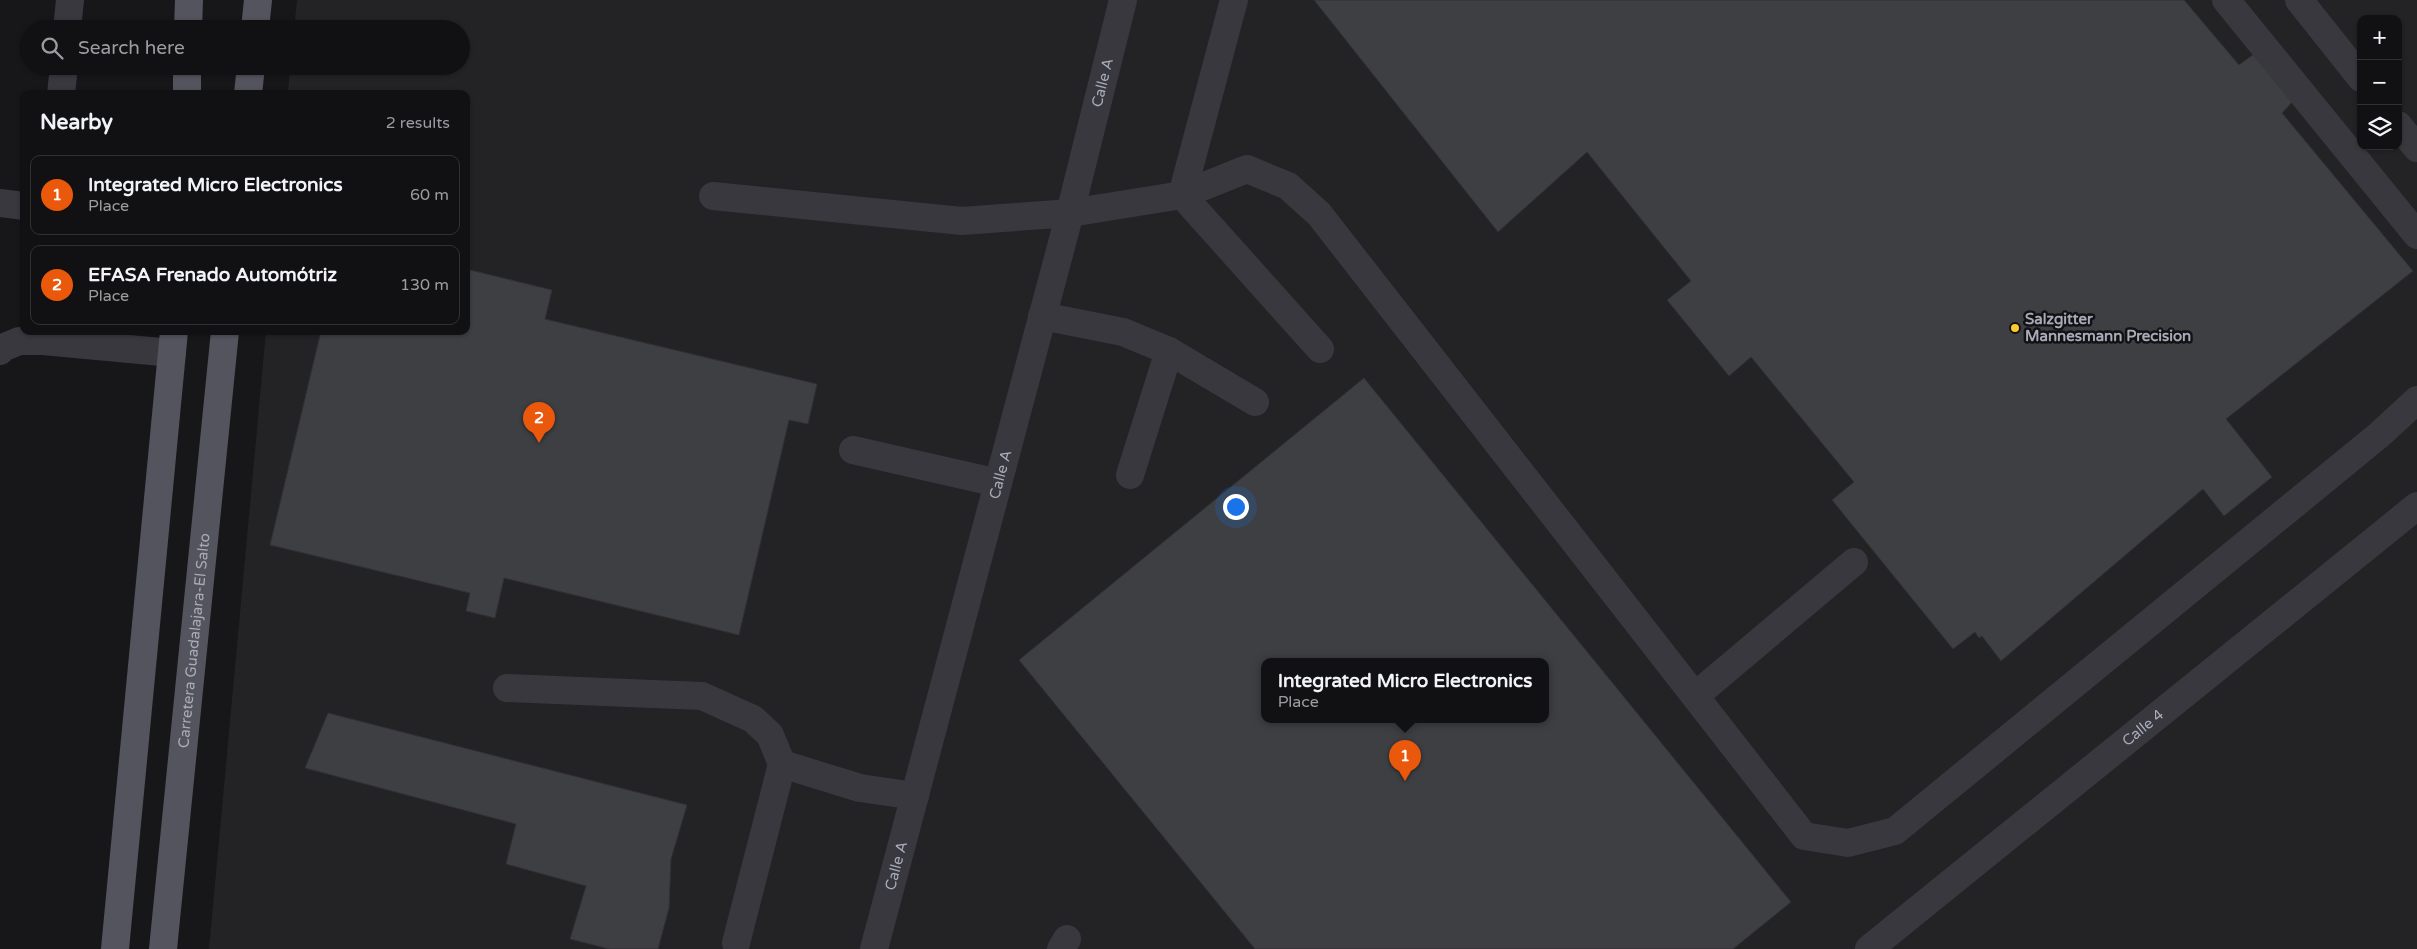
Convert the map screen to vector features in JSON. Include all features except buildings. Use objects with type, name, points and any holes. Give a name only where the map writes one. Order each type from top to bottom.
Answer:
[{"type":"main road","points":[[188,20],[189,0]]},
{"type":"main road","points":[[256,20],[258,0]]},
{"type":"main road","points":[[186,90],[187,75]]},
{"type":"main road","points":[[248,90],[250,75]]},
{"type":"main road","name":"Carretera Guadalajara-El Salto","points":[[162,949],[224,335]]},
{"type":"main road","points":[[115,949],[172,342]]},
{"type":"street","points":[[68,20],[70,0]]},
{"type":"street","name":"Calle A","points":[[874,949],[1070,213],[1123,0]]},
{"type":"street","points":[[1182,195],[1234,0]]},
{"type":"street","points":[[2226,0],[2417,235]]},
{"type":"street","points":[[2299,0],[2357,73]]},
{"type":"street","points":[[61,90],[63,75]]},
{"type":"street","points":[[2402,130],[2417,148]]},
{"type":"street","points":[[713,196],[962,221],[1070,213],[1182,195],[1247,169],[1288,186],[1319,214],[1804,836],[1848,843],[1895,831],[2379,435],[2417,400]]},
{"type":"street","points":[[1182,195],[1320,349]]},
{"type":"street","points":[[0,203],[20,206]]},
{"type":"street","points":[[1042,316],[1123,332],[1169,351],[1254,402]]},
{"type":"street","points":[[0,351],[2,348],[19,341],[172,342]]},
{"type":"street","points":[[1130,475],[1169,351]]},
{"type":"street","points":[[853,450],[998,483]]},
{"type":"street","name":"Calle 4","points":[[1869,949],[2417,506]]},
{"type":"street","points":[[1695,696],[1854,562]]},
{"type":"street","points":[[507,688],[702,696],[753,719],[770,735],[782,764],[736,943]]},
{"type":"street","points":[[782,764],[860,788],[915,796]]},
{"type":"shaded area","points":[[297,0],[2417,0],[2417,949],[209,949],[266,335],[470,335],[470,90],[288,90],[289,75],[470,75],[470,20],[295,20]]},
{"type":"place","name":"Salzgitter Mannesmann Precision","points":[[2015,328]]},
{"type":"place","name":"EFASA Frenado Automótriz","points":[[539,443]]},
{"type":"place","name":"Integrated Micro Electronics","points":[[1405,781]]}]
